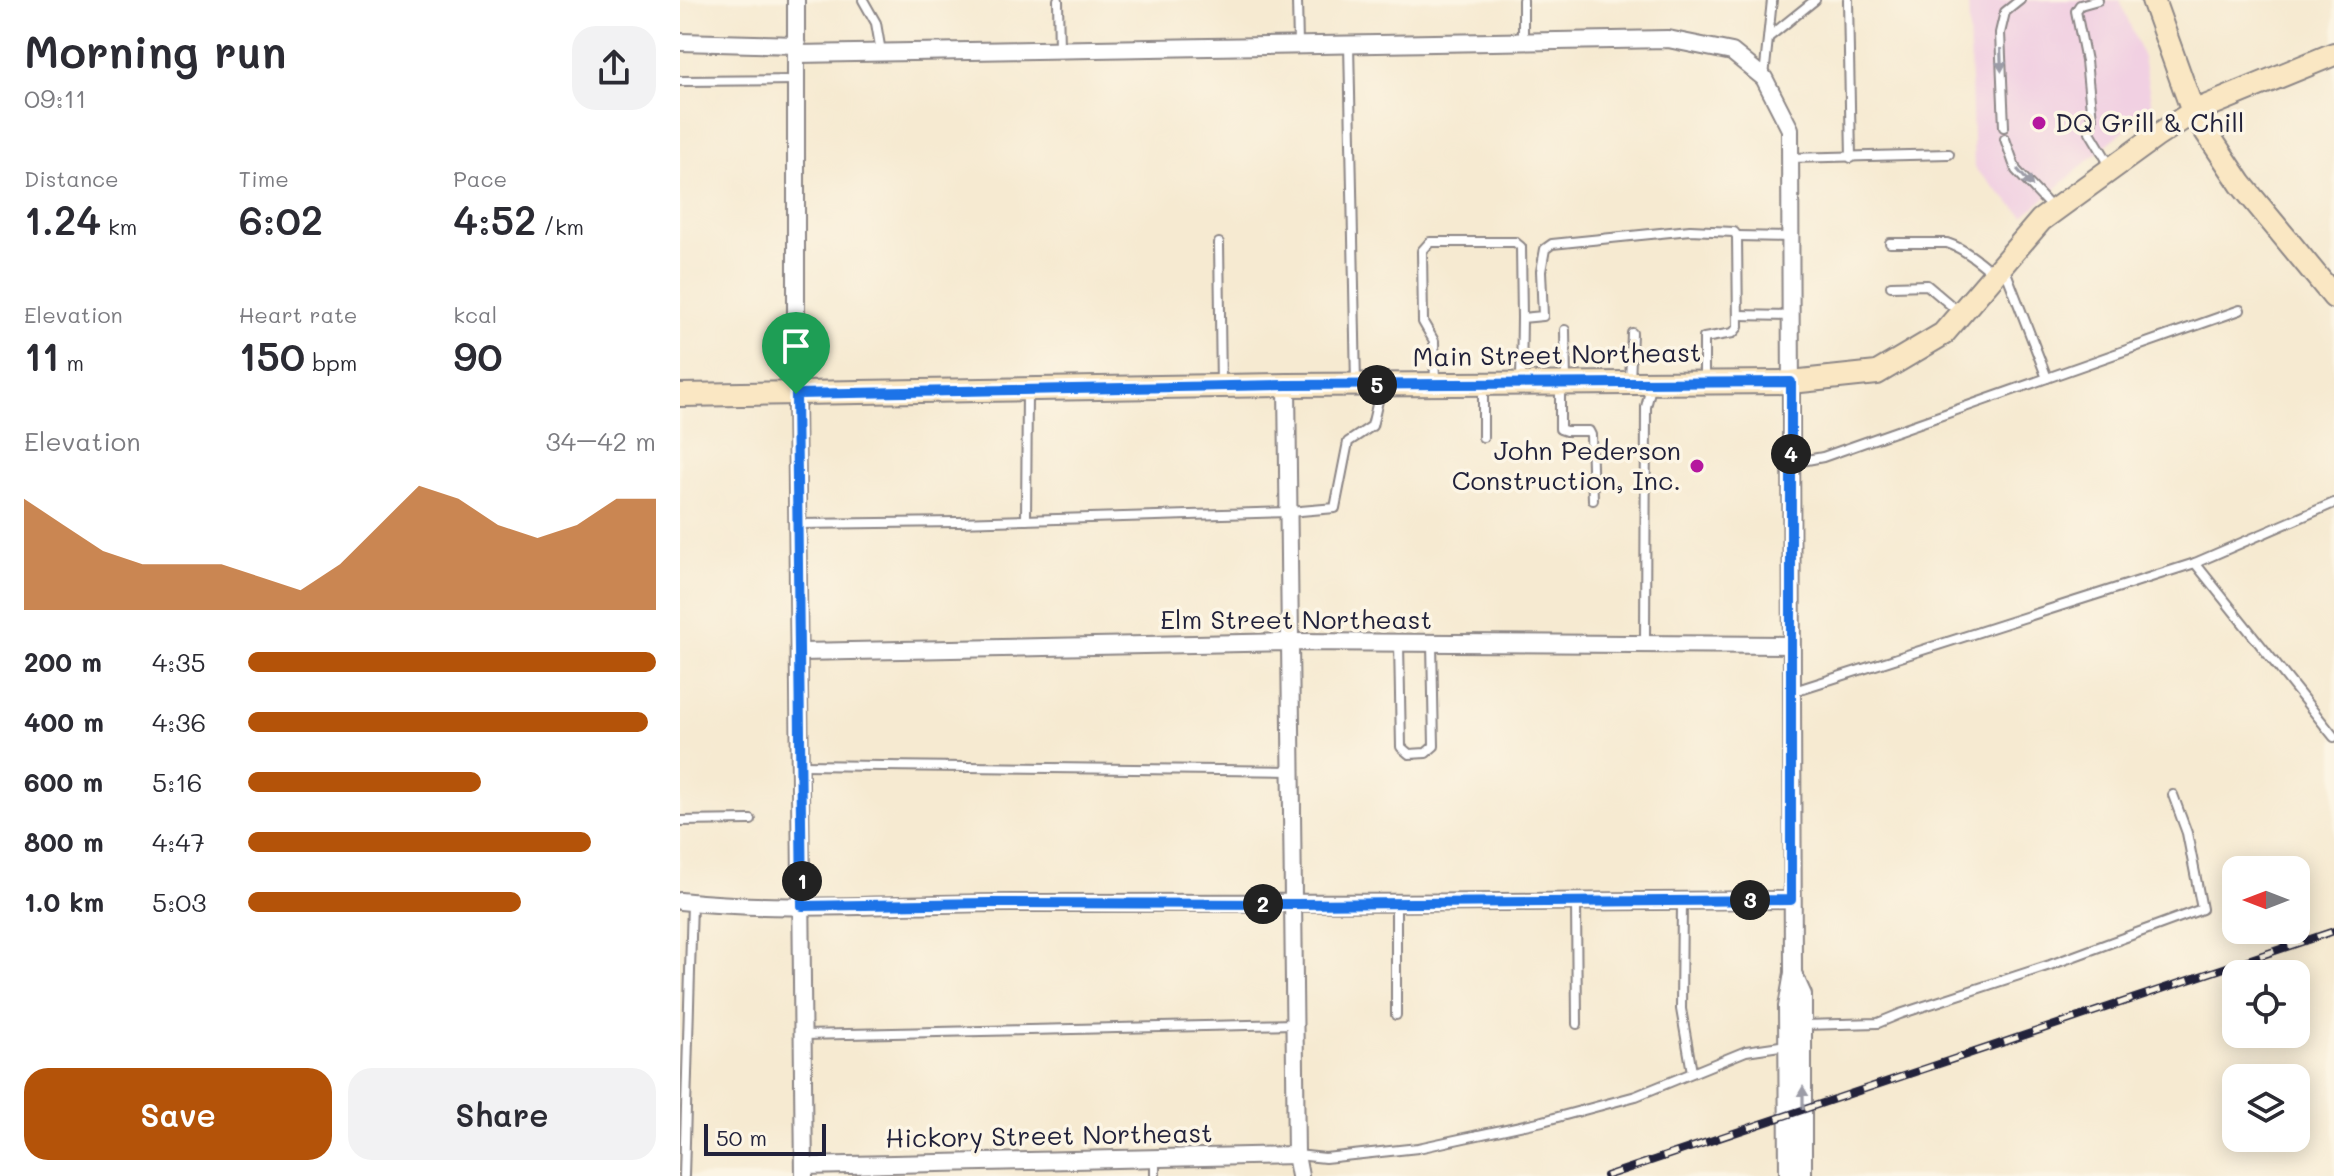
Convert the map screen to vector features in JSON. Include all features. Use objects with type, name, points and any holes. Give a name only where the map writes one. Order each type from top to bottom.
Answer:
[{"type":"street","points":[[796,0],[796,394],[804,1171]]},
{"type":"street","points":[[2154,1],[2193,112],[2241,184],[2327,284]]},
{"type":"street","points":[[680,42],[881,52],[1668,39],[1732,52],[1764,78],[1790,129],[1793,973],[1787,1007],[1788,1176]]},
{"type":"street","name":"Main Street Northeast","points":[[680,395],[1287,385],[1791,382],[1877,373],[1943,334],[2041,220],[2112,168],[2193,112],[2334,54]]},
{"type":"street","points":[[1287,385],[1296,1155],[1300,1176]]},
{"type":"street","name":"Elm Street Northeast","points":[[801,652],[1291,642],[1791,645]]},
{"type":"street","points":[[686,901],[802,906],[1791,900]]},
{"type":"street","points":[[1793,973],[1803,995],[1803,1176]]},
{"type":"street","name":"Hickory Street Northeast","points":[[804,1171],[1296,1155]]},
{"type":"lane","points":[[863,0],[876,23],[881,52]]},
{"type":"lane","points":[[1058,0],[1059,49]]},
{"type":"lane","points":[[1297,0],[1298,45]]},
{"type":"lane","points":[[1523,0],[1523,42]]},
{"type":"lane","points":[[1764,78],[1772,0]]},
{"type":"lane","points":[[1768,37],[1815,0]]},
{"type":"lane","points":[[1848,0],[1851,158]]},
{"type":"lane","points":[[2004,127],[2000,33],[2005,12],[2020,0]]},
{"type":"lane","points":[[2071,0],[2080,5]]},
{"type":"lane","points":[[2098,0],[2080,5],[2076,11],[2086,61],[2092,119],[2090,132],[2112,168]]},
{"type":"lane","points":[[1349,44],[1356,385]]},
{"type":"lane","points":[[680,81],[797,80]]},
{"type":"lane","points":[[2005,139],[2016,170],[2054,210]]},
{"type":"lane","points":[[1790,158],[1949,154]]},
{"type":"lane","points":[[1522,318],[1543,316],[1541,271],[1545,249],[1552,244],[1690,230],[1734,232],[1737,236],[1738,327],[1733,333],[1704,338],[1704,382]]},
{"type":"lane","points":[[1737,236],[1790,237]]},
{"type":"lane","points":[[1435,384],[1434,341],[1423,322],[1422,251],[1430,242],[1515,242],[1521,247],[1521,384]]},
{"type":"lane","points":[[1219,243],[1221,387]]},
{"type":"lane","points":[[1890,243],[1955,246],[1999,270],[2047,378]]},
{"type":"lane","points":[[1891,286],[1927,285],[1961,313]]},
{"type":"lane","points":[[1791,463],[1823,457],[2240,310]]},
{"type":"lane","points":[[1738,315],[1791,316]]},
{"type":"lane","points":[[1565,330],[1560,429],[1589,431],[1591,435],[1593,500]]},
{"type":"lane","points":[[1632,333],[1646,407],[1645,643]]},
{"type":"lane","points":[[1483,384],[1483,437]]},
{"type":"lane","points":[[799,524],[1026,520],[1335,508],[1348,442],[1372,426],[1382,385]]},
{"type":"lane","points":[[1026,520],[1027,390]]},
{"type":"lane","points":[[1791,692],[2195,563],[2334,503]]},
{"type":"lane","points":[[2195,563],[2334,737]]},
{"type":"lane","points":[[1399,643],[1401,747],[1409,754],[1426,753],[1434,746],[1432,643]]},
{"type":"lane","points":[[801,765],[1293,771]]},
{"type":"lane","points":[[1803,1025],[1878,1023],[2202,909],[2187,833],[2173,795]]},
{"type":"lane","points":[[680,821],[751,820]]},
{"type":"lane","points":[[684,1176],[686,901]]},
{"type":"lane","points":[[1682,901],[1681,1009],[1692,1072]]},
{"type":"lane","points":[[1576,902],[1577,1024]]},
{"type":"lane","points":[[1396,904],[1396,1015]]},
{"type":"lane","points":[[803,1035],[1296,1024]]},
{"type":"lane","points":[[1296,1155],[1325,1158],[1418,1148],[1543,1121],[1636,1096],[1746,1051],[1787,1045]]},
{"type":"lane","points":[[1155,1158],[1155,1176]]},
{"type":"shaded area","points":[[1968,0],[2120,0],[2143,58],[2152,106],[2024,216],[1974,168]]},
{"type":"railway","points":[[1606,1176],[2334,931]]},
{"type":"place","name":"DQ Grill & Chill","points":[[2039,123]]},
{"type":"place","name":"John Pederson Construction, Inc.","points":[[1697,466]]},
{"type":"route","points":[[1791,382],[1791,900],[802,906],[796,394],[1287,385],[1791,382]]}]
